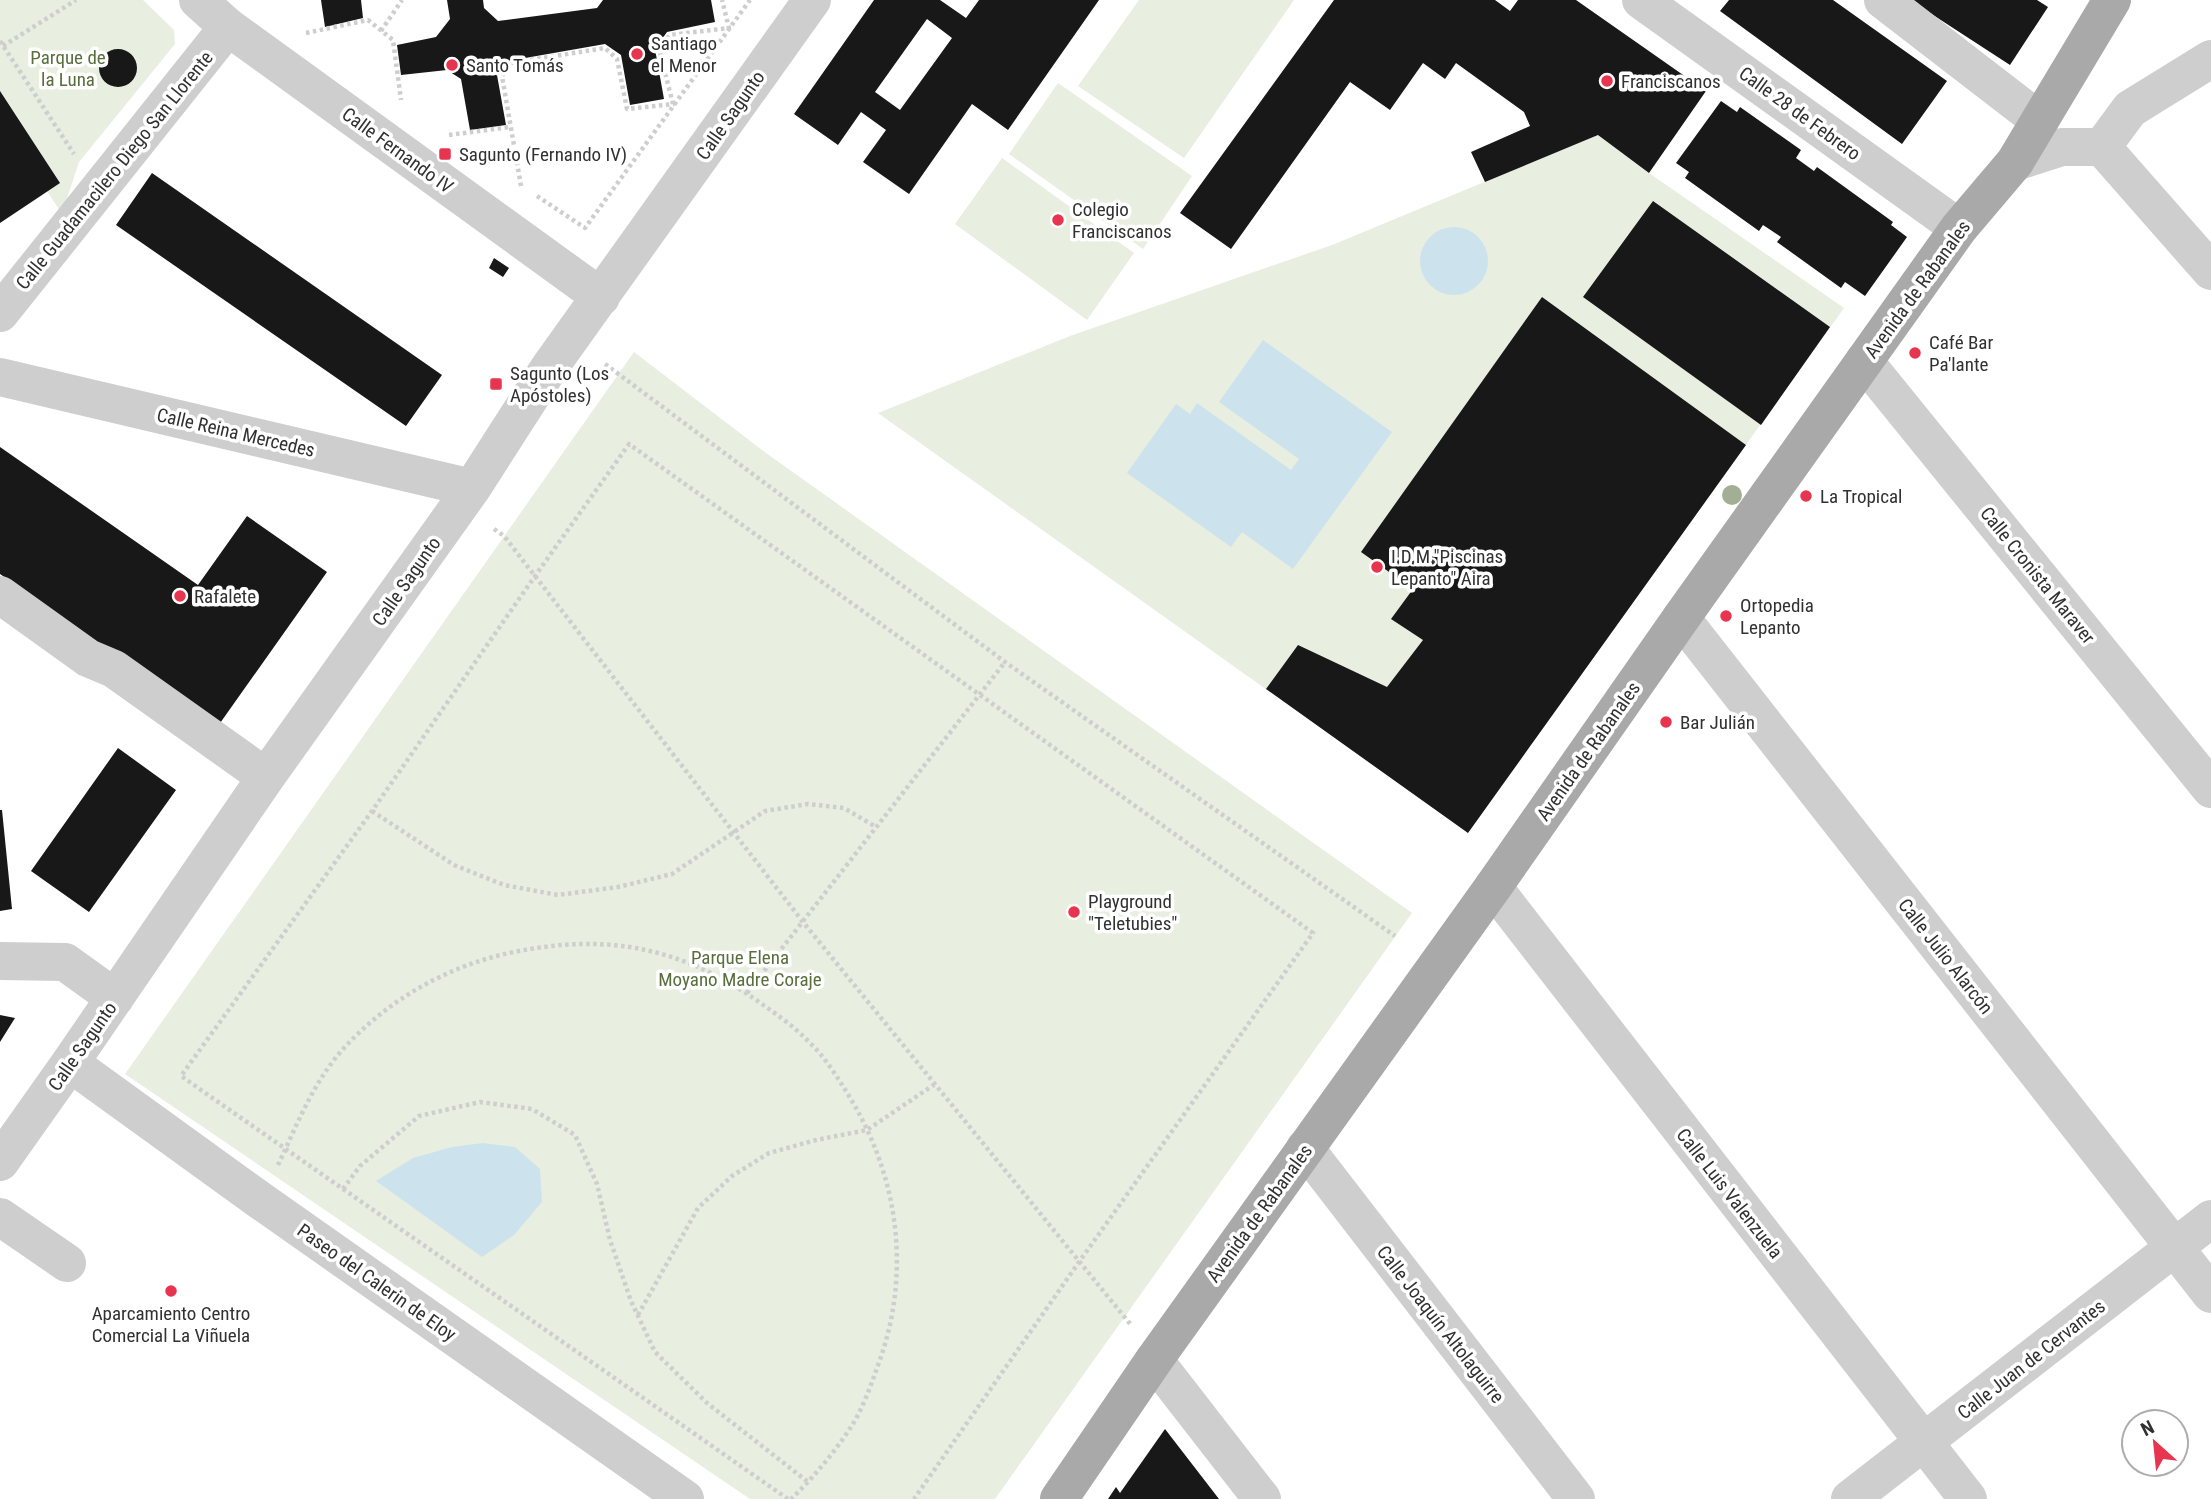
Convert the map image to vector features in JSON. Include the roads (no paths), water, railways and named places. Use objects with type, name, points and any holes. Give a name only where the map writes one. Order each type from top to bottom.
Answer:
[{"type":"main road","name":"Avenida de Rabanales","points":[[1059,1499],[1145,1346],[1306,1149],[1959,228],[2015,162],[2112,0]]},
{"type":"street","name":"Calle Fernando IV","points":[[198,0],[228,27],[601,297]]},
{"type":"street","name":"Calle Sagunto","points":[[0,1161],[71,1063],[266,776],[472,488],[549,368],[812,0]]},
{"type":"street","name":"Calle 28 de Febrero","points":[[1641,0],[1683,12],[1959,228]]},
{"type":"street","points":[[1883,0],[2040,121]]},
{"type":"street","name":"Calle Guadamacilero Diego San Llorente","points":[[0,313],[228,27]]},
{"type":"street","points":[[2102,147],[2130,109],[2211,59]]},
{"type":"street","points":[[2015,162],[2062,147],[2102,147],[2211,271]]},
{"type":"street","name":"Calle Cronista Maraver","points":[[1864,361],[2211,789]]},
{"type":"street","name":"Calle Reina Mercedes","points":[[0,377],[472,488]]},
{"type":"street","points":[[0,595],[88,658],[114,669],[266,776]]},
{"type":"street","name":"Calle Julio Alarcón","points":[[1681,618],[2211,1294]]},
{"type":"street","name":"Calle Luis Valenzuela","points":[[1493,887],[1968,1499]]},
{"type":"street","points":[[0,961],[65,962],[115,998]]},
{"type":"street","name":"Paseo del Calerin de Eloy","points":[[71,1063],[261,1201],[685,1499]]},
{"type":"street","name":"Calle Joaquín Altolaguirre","points":[[1306,1149],[1576,1499]]},
{"type":"street","points":[[0,1217],[67,1263]]},
{"type":"street","name":"Calle Juan de Cervantes","points":[[1850,1499],[2211,1219]]},
{"type":"street","points":[[1145,1346],[1262,1499]]},
{"type":"water","points":[[1454,227],[1467,230],[1478,237],[1485,248],[1488,261],[1485,274],[1478,285],[1467,292],[1454,295],[1441,292],[1430,285],[1423,274],[1420,261],[1423,248],[1430,237],[1441,230]]},
{"type":"water","points":[[1263,340],[1392,432],[1293,569],[1242,532],[1231,547],[1127,473],[1176,404],[1190,414],[1197,403],[1291,470],[1299,459],[1219,402]]},
{"type":"water","points":[[483,1143],[515,1147],[540,1169],[542,1202],[514,1235],[482,1257],[376,1181],[413,1158],[452,1147]]},
{"type":"place","name":"Santiago el Menor","points":[[637,54]]},
{"type":"place","name":"Santo Tomás","points":[[452,65]]},
{"type":"place","name":"Franciscanos","points":[[1607,81]]},
{"type":"place","name":"Sagunto (Fernando IV)","points":[[445,154]]},
{"type":"place","name":"Colegio Franciscanos","points":[[1058,220]]},
{"type":"place","name":"Café Bar Pa'lante","points":[[1915,353]]},
{"type":"place","name":"Sagunto (Los Apóstoles)","points":[[496,384]]},
{"type":"place","name":"La Tropical","points":[[1806,496]]},
{"type":"place","name":"I.D.M.\"Piscinas Lepanto\" Aira","points":[[1377,567]]},
{"type":"place","name":"Rafalete","points":[[180,596]]},
{"type":"place","name":"Ortopedia Lepanto","points":[[1726,616]]},
{"type":"place","name":"Bar Julián","points":[[1666,722]]},
{"type":"place","name":"Playground \"Teletubies\"","points":[[1074,912]]},
{"type":"place","name":"Aparcamiento Centro Comercial La Viñuela","points":[[171,1291]]},
{"type":"park label","name":"Parque de la Luna","points":[[68,68]]},
{"type":"park label","name":"Parque Elena Moyano Madre Coraje","points":[[740,968]]}]
